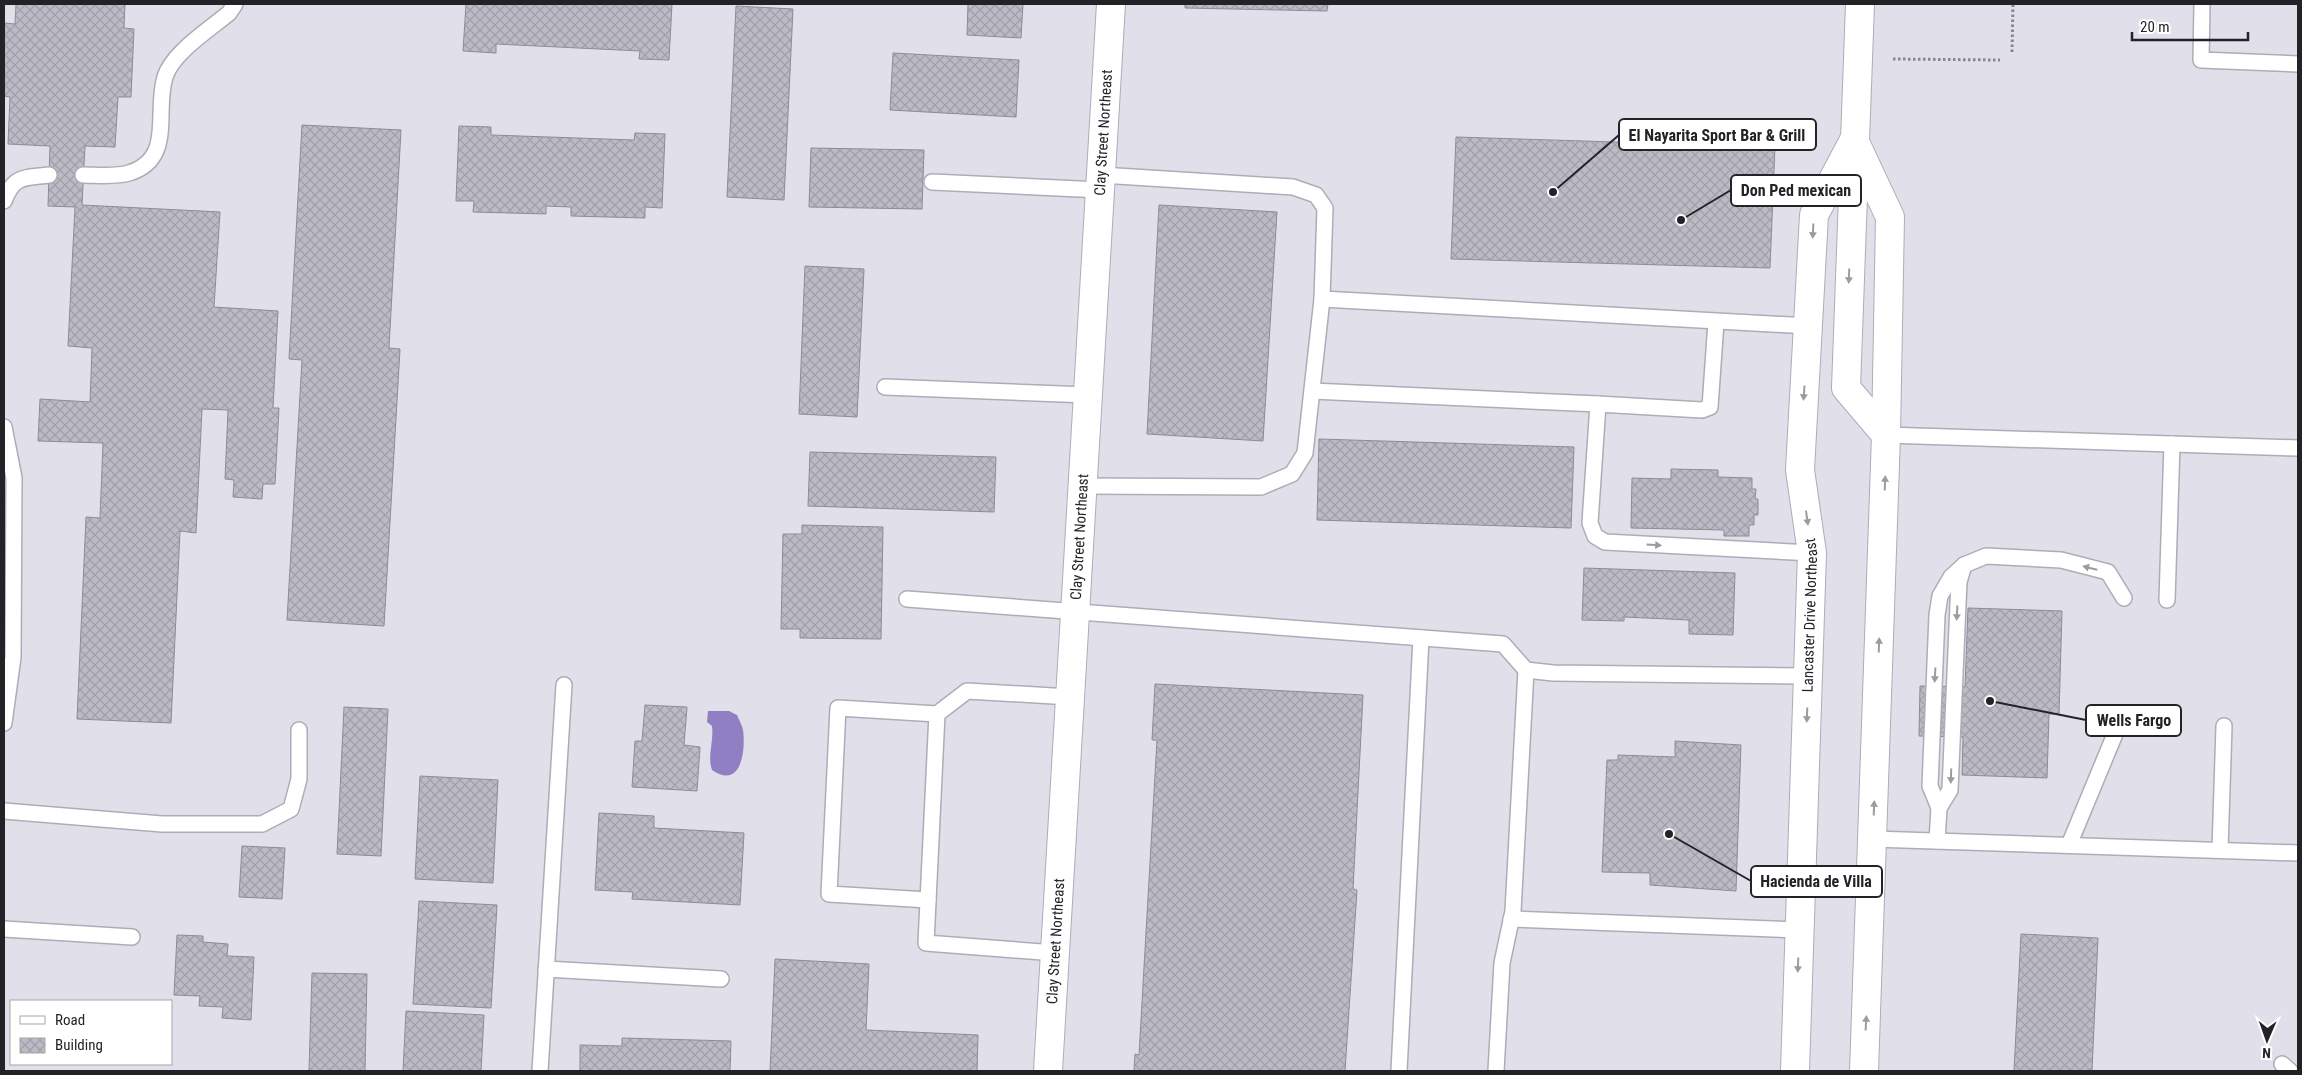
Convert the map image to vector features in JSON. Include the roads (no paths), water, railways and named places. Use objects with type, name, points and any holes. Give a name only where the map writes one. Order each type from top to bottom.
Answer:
[{"type":"main road","name":"Clay Street Northeast","points":[[1048,1071],[1111,4]]},
{"type":"main road","name":"Lancaster Drive Northeast","points":[[1794,1071],[1812,553],[1800,470],[1814,214],[1854,140],[1860,4]]},
{"type":"main road","name":"Lancaster Drive Northeast","points":[[1854,140],[1890,216],[1886,435],[1864,1071]]},
{"type":"main road","points":[[1854,140],[1846,388],[1886,435]]},
{"type":"lane","points":[[83,175],[129,174],[148,164],[160,147],[160,114],[165,76],[179,53],[229,12],[235,4]]},
{"type":"lane","points":[[2202,4],[2201,60],[2298,64]]},
{"type":"lane","points":[[4,201],[10,186],[19,179],[49,175]]},
{"type":"lane","points":[[932,182],[1100,182],[1293,187],[1316,194],[1325,208],[1322,299],[1305,452],[1292,474],[1261,487],[1082,486]]},
{"type":"lane","points":[[1322,299],[1808,326]]},
{"type":"lane","points":[[1312,391],[1702,410],[1710,407],[1716,322]]},
{"type":"lane","points":[[886,388],[1088,394]]},
{"type":"lane","points":[[1598,404],[1590,522],[1595,536],[1605,542],[1812,553]]},
{"type":"lane","points":[[4,426],[14,488],[13,657],[4,723]]},
{"type":"lane","points":[[1886,435],[2298,448]]},
{"type":"lane","points":[[2167,600],[2172,444]]},
{"type":"lane","points":[[1937,842],[1939,808],[1950,790],[1959,582],[1964,565],[1986,556],[2060,560],[2108,572],[2124,598]]},
{"type":"lane","points":[[907,600],[1503,644],[1526,670],[1553,673],[1809,676]]},
{"type":"lane","points":[[1399,1071],[1421,638]]},
{"type":"lane","points":[[1496,1071],[1502,963],[1511,919],[1526,670]]},
{"type":"lane","points":[[540,1071],[564,685]]},
{"type":"lane","points":[[928,900],[829,894],[838,708],[937,714],[968,691],[1070,697]]},
{"type":"lane","points":[[937,714],[926,943],[1055,953]]},
{"type":"lane","points":[[2069,845],[2120,722]]},
{"type":"lane","points":[[2220,850],[2224,726]]},
{"type":"lane","points":[[4,811],[162,824],[262,824],[291,808],[299,779],[299,730]]},
{"type":"lane","points":[[1873,839],[2298,854]]},
{"type":"lane","points":[[1511,919],[1800,930]]},
{"type":"lane","points":[[4,929],[132,937]]},
{"type":"lane","points":[[546,969],[721,979]]},
{"type":"place","name":"El Nayarita Sport Bar & Grill","points":[[1553,192]]},
{"type":"place","name":"Don Ped mexican","points":[[1681,220]]},
{"type":"place","name":"Wells Fargo","points":[[1990,701]]},
{"type":"place","name":"Hacienda de Villa","points":[[1669,834]]}]
